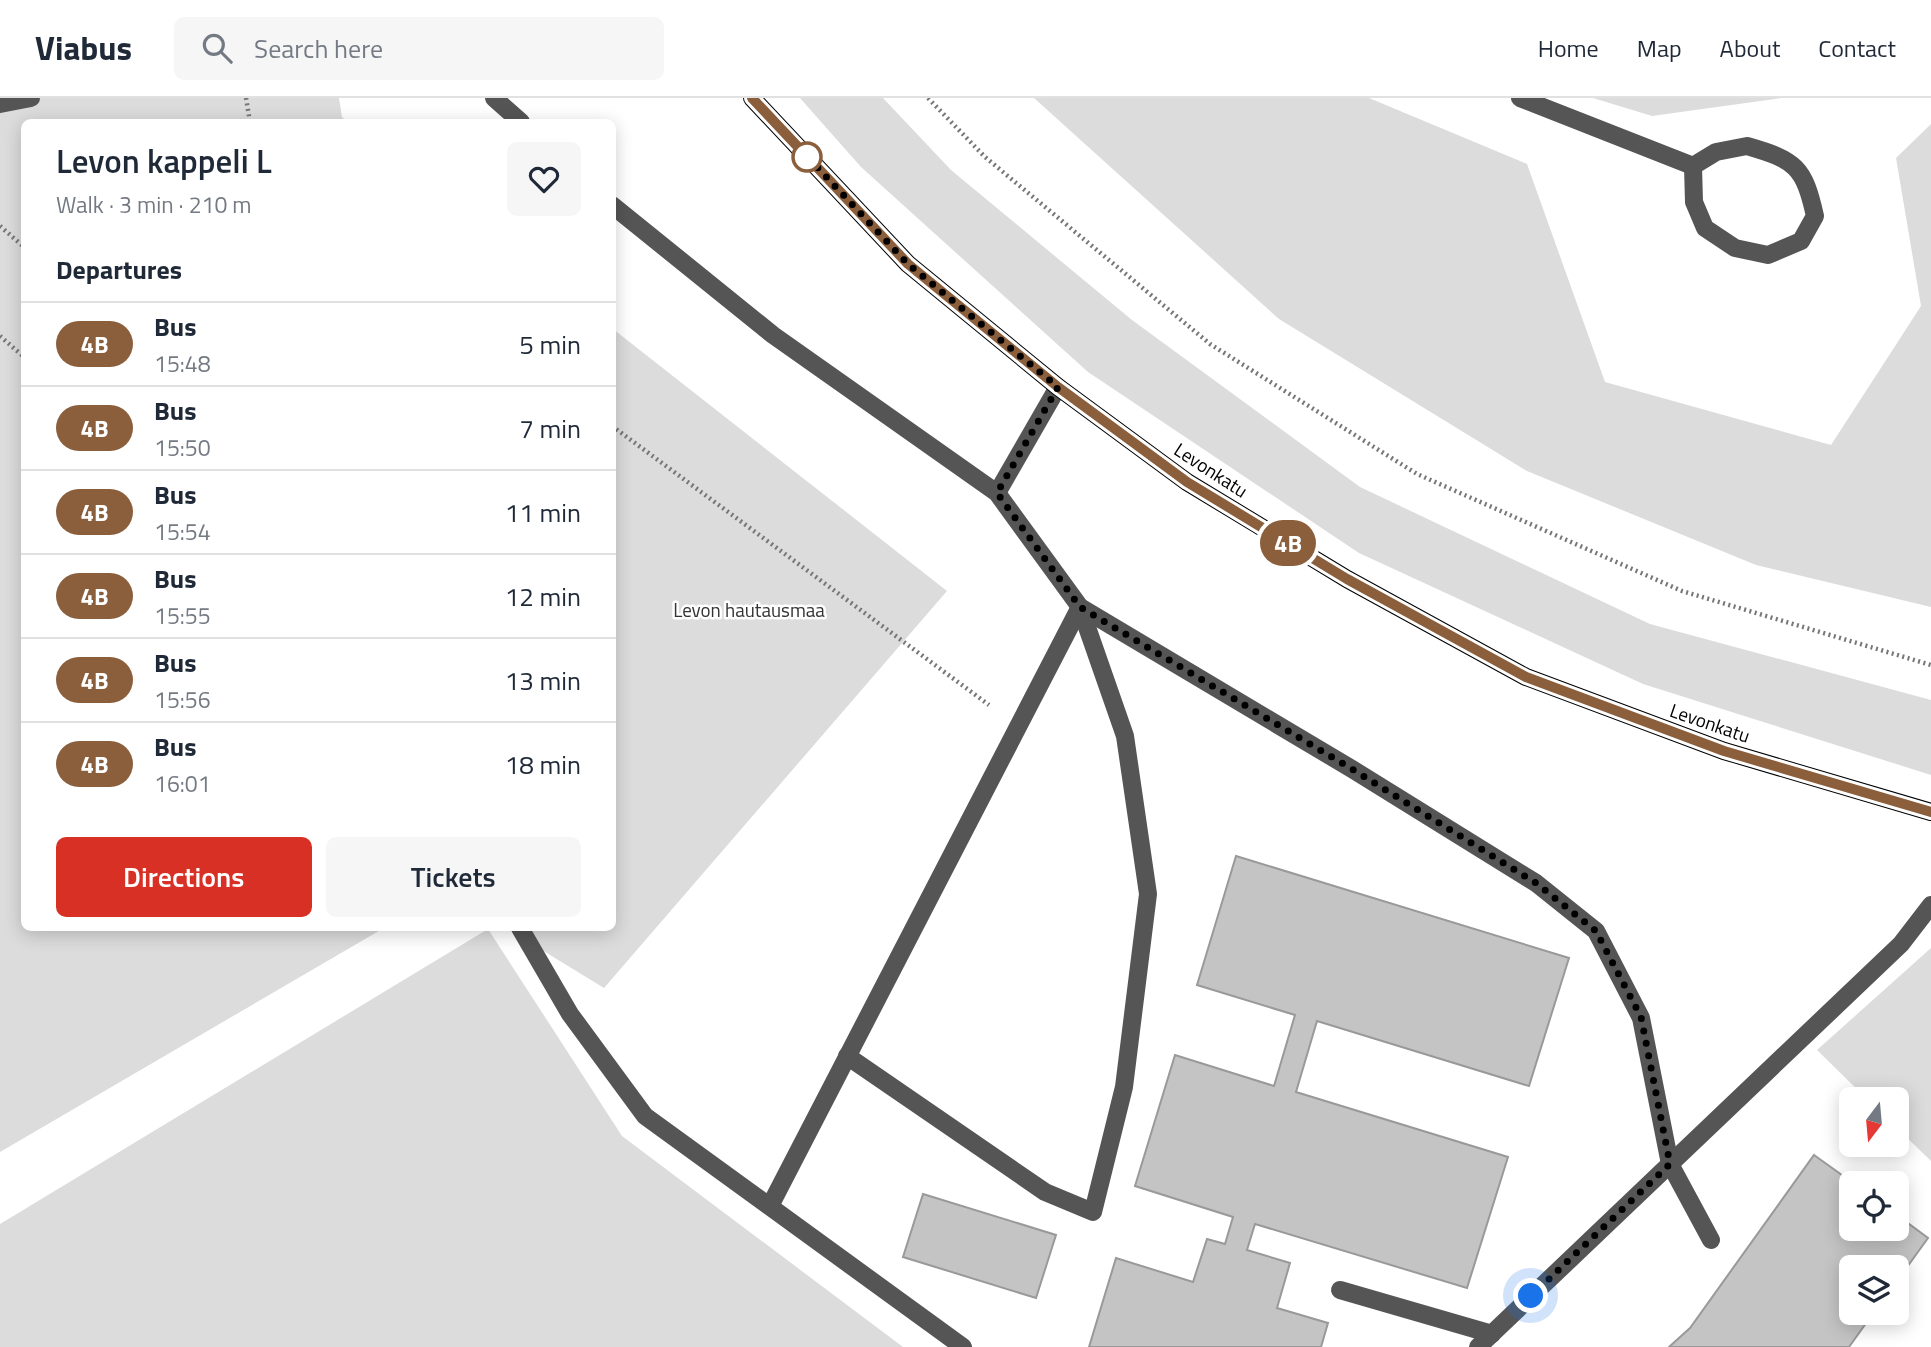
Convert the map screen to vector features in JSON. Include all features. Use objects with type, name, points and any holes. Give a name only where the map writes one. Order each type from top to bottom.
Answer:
[{"type":"main road","name":"Levonkatu","points":[[751,98],[908,264],[1058,387],[1187,482],[1347,579],[1526,677],[1724,751],[1931,812]]},
{"type":"lane","points":[[0,104],[31,98]]},
{"type":"lane","points":[[494,98],[518,119]]},
{"type":"lane","points":[[1520,98],[1693,166]]},
{"type":"lane","points":[[1747,146],[1781,156],[1807,179],[1815,216],[1801,241],[1768,255],[1735,248],[1705,228],[1694,202],[1693,166],[1716,152],[1747,146]]},
{"type":"lane","points":[[616,208],[773,335],[997,493],[1080,607],[1125,736],[1148,894],[1124,1087],[1093,1212],[1045,1192],[847,1056]]},
{"type":"lane","points":[[997,493],[1058,387]]},
{"type":"lane","points":[[769,1206],[1080,607]]},
{"type":"lane","points":[[1080,607],[1352,769],[1536,883],[1596,931],[1641,1017],[1670,1164],[1710,1240]]},
{"type":"lane","points":[[1478,1347],[1900,944],[1931,905]]},
{"type":"lane","points":[[522,931],[570,1014],[645,1116],[963,1347]]},
{"type":"lane","points":[[1340,1290],[1492,1334]]},
{"type":"path","points":[[246,98],[250,119]]},
{"type":"path","points":[[928,98],[985,157],[1210,344],[1417,474],[1682,592],[1931,665]]},
{"type":"path","points":[[0,226],[21,244]]},
{"type":"path","points":[[0,336],[21,354]]},
{"type":"path","points":[[616,429],[1018,726]]},
{"type":"green space","points":[[0,98],[339,98],[344,119],[21,119],[21,931],[379,931],[0,1152]]},
{"type":"green space","points":[[800,98],[883,98],[951,170],[1132,320],[1360,487],[1650,624],[1931,700],[1931,775],[1643,684],[1359,553],[1088,372],[861,167]]},
{"type":"green space","points":[[1034,98],[1369,98],[1527,164],[1605,382],[1831,445],[1921,306],[1896,158],[1931,124],[1931,607],[1756,565],[1527,471],[1279,319]]},
{"type":"green space","points":[[1593,98],[1781,98],[1652,116]]},
{"type":"green space","name":"Levon hautausmaa","points":[[616,331],[947,591],[604,988],[511,931],[616,931]]},
{"type":"green space","points":[[485,931],[489,931],[622,1136],[903,1347],[0,1347],[0,1224]]},
{"type":"green space","points":[[1931,948],[1931,1161],[1909,1140],[1909,1087],[1855,1087],[1817,1050]]},
{"type":"building","points":[[1236,856],[1569,958],[1529,1086],[1317,1021],[1296,1092],[1508,1157],[1467,1288],[1255,1224],[1247,1250],[1290,1263],[1277,1308],[1328,1323],[1321,1347],[1089,1347],[1116,1258],[1193,1282],[1207,1239],[1225,1244],[1233,1217],[1135,1186],[1175,1055],[1274,1086],[1295,1015],[1197,985]]},
{"type":"building","points":[[1814,1155],[1839,1173],[1839,1241],[1909,1241],[1909,1224],[1928,1238],[1909,1264],[1909,1255],[1839,1255],[1839,1325],[1865,1325],[1849,1347],[1669,1347],[1690,1328]]},
{"type":"building","points":[[923,1194],[1056,1235],[1036,1298],[903,1257]]},
{"type":"bus line","name":"4B","points":[[752,98],[908,264],[1058,387],[1187,482],[1347,579],[1526,677],[1724,751],[1931,812]]},
{"type":"route","points":[[807,157],[804,153],[908,264],[1058,387],[997,493],[1080,607],[1352,769],[1536,883],[1596,931],[1641,1017],[1670,1164],[1531,1296]]}]
